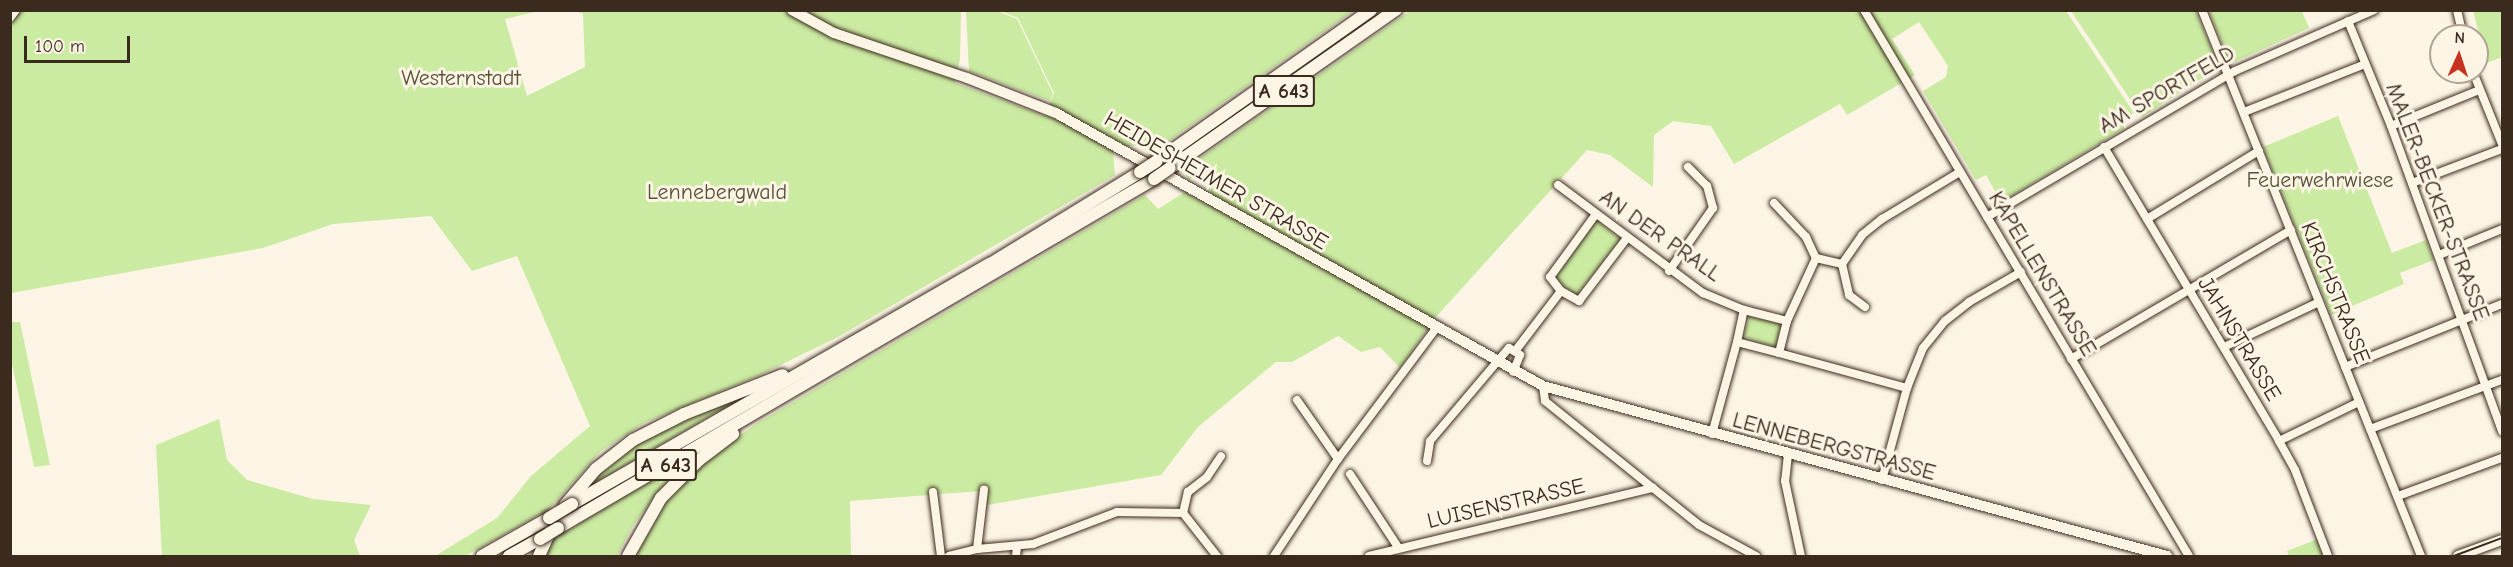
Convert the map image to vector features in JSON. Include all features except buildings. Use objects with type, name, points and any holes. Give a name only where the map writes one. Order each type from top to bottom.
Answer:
[{"type":"highway","name":"A 643","points":[[509,556],[540,539],[572,504],[1140,172],[1371,10]]},
{"type":"highway","name":"A 643","points":[[482,556],[554,523],[775,402],[1154,178],[1396,10]]},
{"type":"highway","points":[[539,556],[566,503],[612,454],[657,426],[820,360]]},
{"type":"highway","points":[[628,556],[647,517],[680,477],[775,402]]},
{"type":"main road","name":"HEIDESHEIMER STRASSE","points":[[792,10],[834,33],[967,78],[1056,113],[1496,362]]},
{"type":"main road","name":"LENNEBERGSTRASSE","points":[[1496,362],[1543,386],[1712,434],[2167,556]]},
{"type":"main road","points":[[2458,556],[2502,540]]},
{"type":"street","points":[[10,18],[16,10]]},
{"type":"street","name":"KAPELLENSTRASSE","points":[[1864,10],[2189,556]]},
{"type":"street","name":"KIRCHSTRASSE","points":[[2202,10],[2421,556]]},
{"type":"street","name":"AM SPORTFELD","points":[[1987,216],[2227,75],[2374,10]]},
{"type":"street","name":"MALER-BECKER-STRASSE","points":[[2348,21],[2391,126],[2502,431]]},
{"type":"street","points":[[2244,112],[2365,64]]},
{"type":"street","points":[[2477,84],[2502,144]]},
{"type":"street","points":[[2391,126],[2479,90]]},
{"type":"street","name":"JAHNSTRASSE","points":[[2104,147],[2279,441],[2295,471],[2328,556]]},
{"type":"street","points":[[2412,183],[2502,149]]},
{"type":"street","points":[[2147,219],[2259,152]]},
{"type":"street","points":[[1669,271],[1713,208],[1707,186],[1688,167]]},
{"type":"street","points":[[1865,308],[1849,295],[1842,264],[1862,235],[1882,219],[1960,172]]},
{"type":"street","name":"AN DER PRALL","points":[[1558,185],[1669,271],[1703,293],[1744,310],[1788,321]]},
{"type":"street","points":[[1774,203],[1806,237],[1816,258],[1788,321],[1779,353]]},
{"type":"street","points":[[1596,214],[1550,277],[1561,291],[1580,301],[1627,238]]},
{"type":"street","points":[[2439,255],[2502,228]]},
{"type":"street","points":[[2072,359],[2291,230]]},
{"type":"street","points":[[1816,258],[1842,264]]},
{"type":"street","points":[[1882,480],[1907,388],[1923,348],[1945,321],[2021,272]]},
{"type":"street","points":[[1516,350],[1561,291]]},
{"type":"street","points":[[2224,347],[2319,302]]},
{"type":"street","points":[[2345,367],[2502,304]]},
{"type":"street","points":[[1712,434],[1744,310]]},
{"type":"street","points":[[1274,556],[1338,459],[1437,327]]},
{"type":"street","points":[[1737,342],[1907,388]]},
{"type":"street","points":[[1427,461],[1430,441],[1506,349],[1516,350]]},
{"type":"street","points":[[1513,372],[1520,358],[1516,350]]},
{"type":"street","points":[[2370,429],[2502,380]]},
{"type":"street","points":[[1543,386],[1545,400],[1699,525],[1756,556]]},
{"type":"street","points":[[1297,400],[1338,459]]},
{"type":"street","points":[[2279,441],[2359,402]]},
{"type":"street","points":[[1788,454],[1785,481],[1801,556]]},
{"type":"street","points":[[1183,513],[1188,492],[1207,477],[1221,456]]},
{"type":"street","points":[[2398,496],[2502,458]]},
{"type":"street","points":[[1350,474],[1398,547]]},
{"type":"street","name":"LUISENSTRASSE","points":[[1369,556],[1398,547],[1653,488]]},
{"type":"street","points":[[977,549],[984,489]]},
{"type":"street","points":[[933,492],[941,556]]},
{"type":"street","points":[[949,556],[977,549],[1040,542],[1112,513],[1183,513]]},
{"type":"street","points":[[1183,513],[1217,556]]},
{"type":"street","points":[[1016,556],[1017,546]]},
{"type":"green space","name":"Lennebergwald","points":[[11,11],[539,11],[505,19],[527,96],[585,67],[583,14],[576,11],[961,11],[960,59],[955,83],[1045,116],[1054,93],[1018,18],[1001,11],[1353,11],[1164,144],[1126,146],[1113,153],[1115,175],[838,337],[760,375],[644,423],[601,451],[549,509],[465,556],[435,556],[497,518],[531,476],[590,426],[517,256],[472,271],[431,216],[333,224],[263,248],[11,293]]},
{"type":"green space","points":[[966,11],[997,11],[1017,19],[1053,94],[1050,101],[969,71]]},
{"type":"green space","points":[[1410,11],[2066,11],[2134,113],[2125,119],[2125,128],[2001,202],[1986,175],[1976,180],[1923,91],[1946,77],[1948,66],[1919,22],[1892,39],[1915,75],[1847,115],[1840,104],[1734,164],[1711,126],[1673,121],[1654,135],[1653,187],[1610,155],[1587,150],[1435,318],[1400,368],[1380,347],[1361,352],[1338,336],[1292,362],[1276,362],[1198,427],[1161,475],[981,506],[981,491],[850,501],[851,556],[635,556],[658,511],[682,483],[716,452],[756,424],[1145,195],[1158,209],[1185,192],[1207,205],[1211,194],[1204,170],[1189,180],[1183,170]]},
{"type":"green space","points":[[2071,11],[2196,11],[2219,67],[2142,117]]},
{"type":"green space","points":[[2209,11],[2302,11],[2309,28],[2230,64]]},
{"type":"green space","points":[[2473,11],[2502,11],[2502,57],[2489,62],[2489,24],[2476,24]]},
{"type":"green space","name":"Feuerwehrwiese","points":[[2338,116],[2392,253],[2426,240],[2434,260],[2400,273],[2404,284],[2331,315],[2263,147]]},
{"type":"green space","points":[[1596,220],[1620,239],[1576,296],[1552,277]]},
{"type":"green space","points":[[1750,315],[1782,323],[1776,347],[1747,339],[1744,334]]},
{"type":"green space","points":[[11,322],[20,322],[50,465],[34,467],[11,359]]},
{"type":"green space","points":[[771,384],[708,417],[591,486],[608,464],[671,425]]},
{"type":"green space","points":[[219,419],[227,460],[247,480],[313,499],[371,505],[354,540],[360,556],[162,556],[156,445]]},
{"type":"green space","points":[[704,447],[662,487],[634,524],[617,556],[544,556],[549,544],[557,537]]},
{"type":"green space","points":[[2318,539],[2323,556],[2289,556],[2287,551]]},
{"type":"tram line","points":[[2454,556],[2502,538]]},
{"type":"park label","name":"Westernstadt","points":[[461,79]]}]
